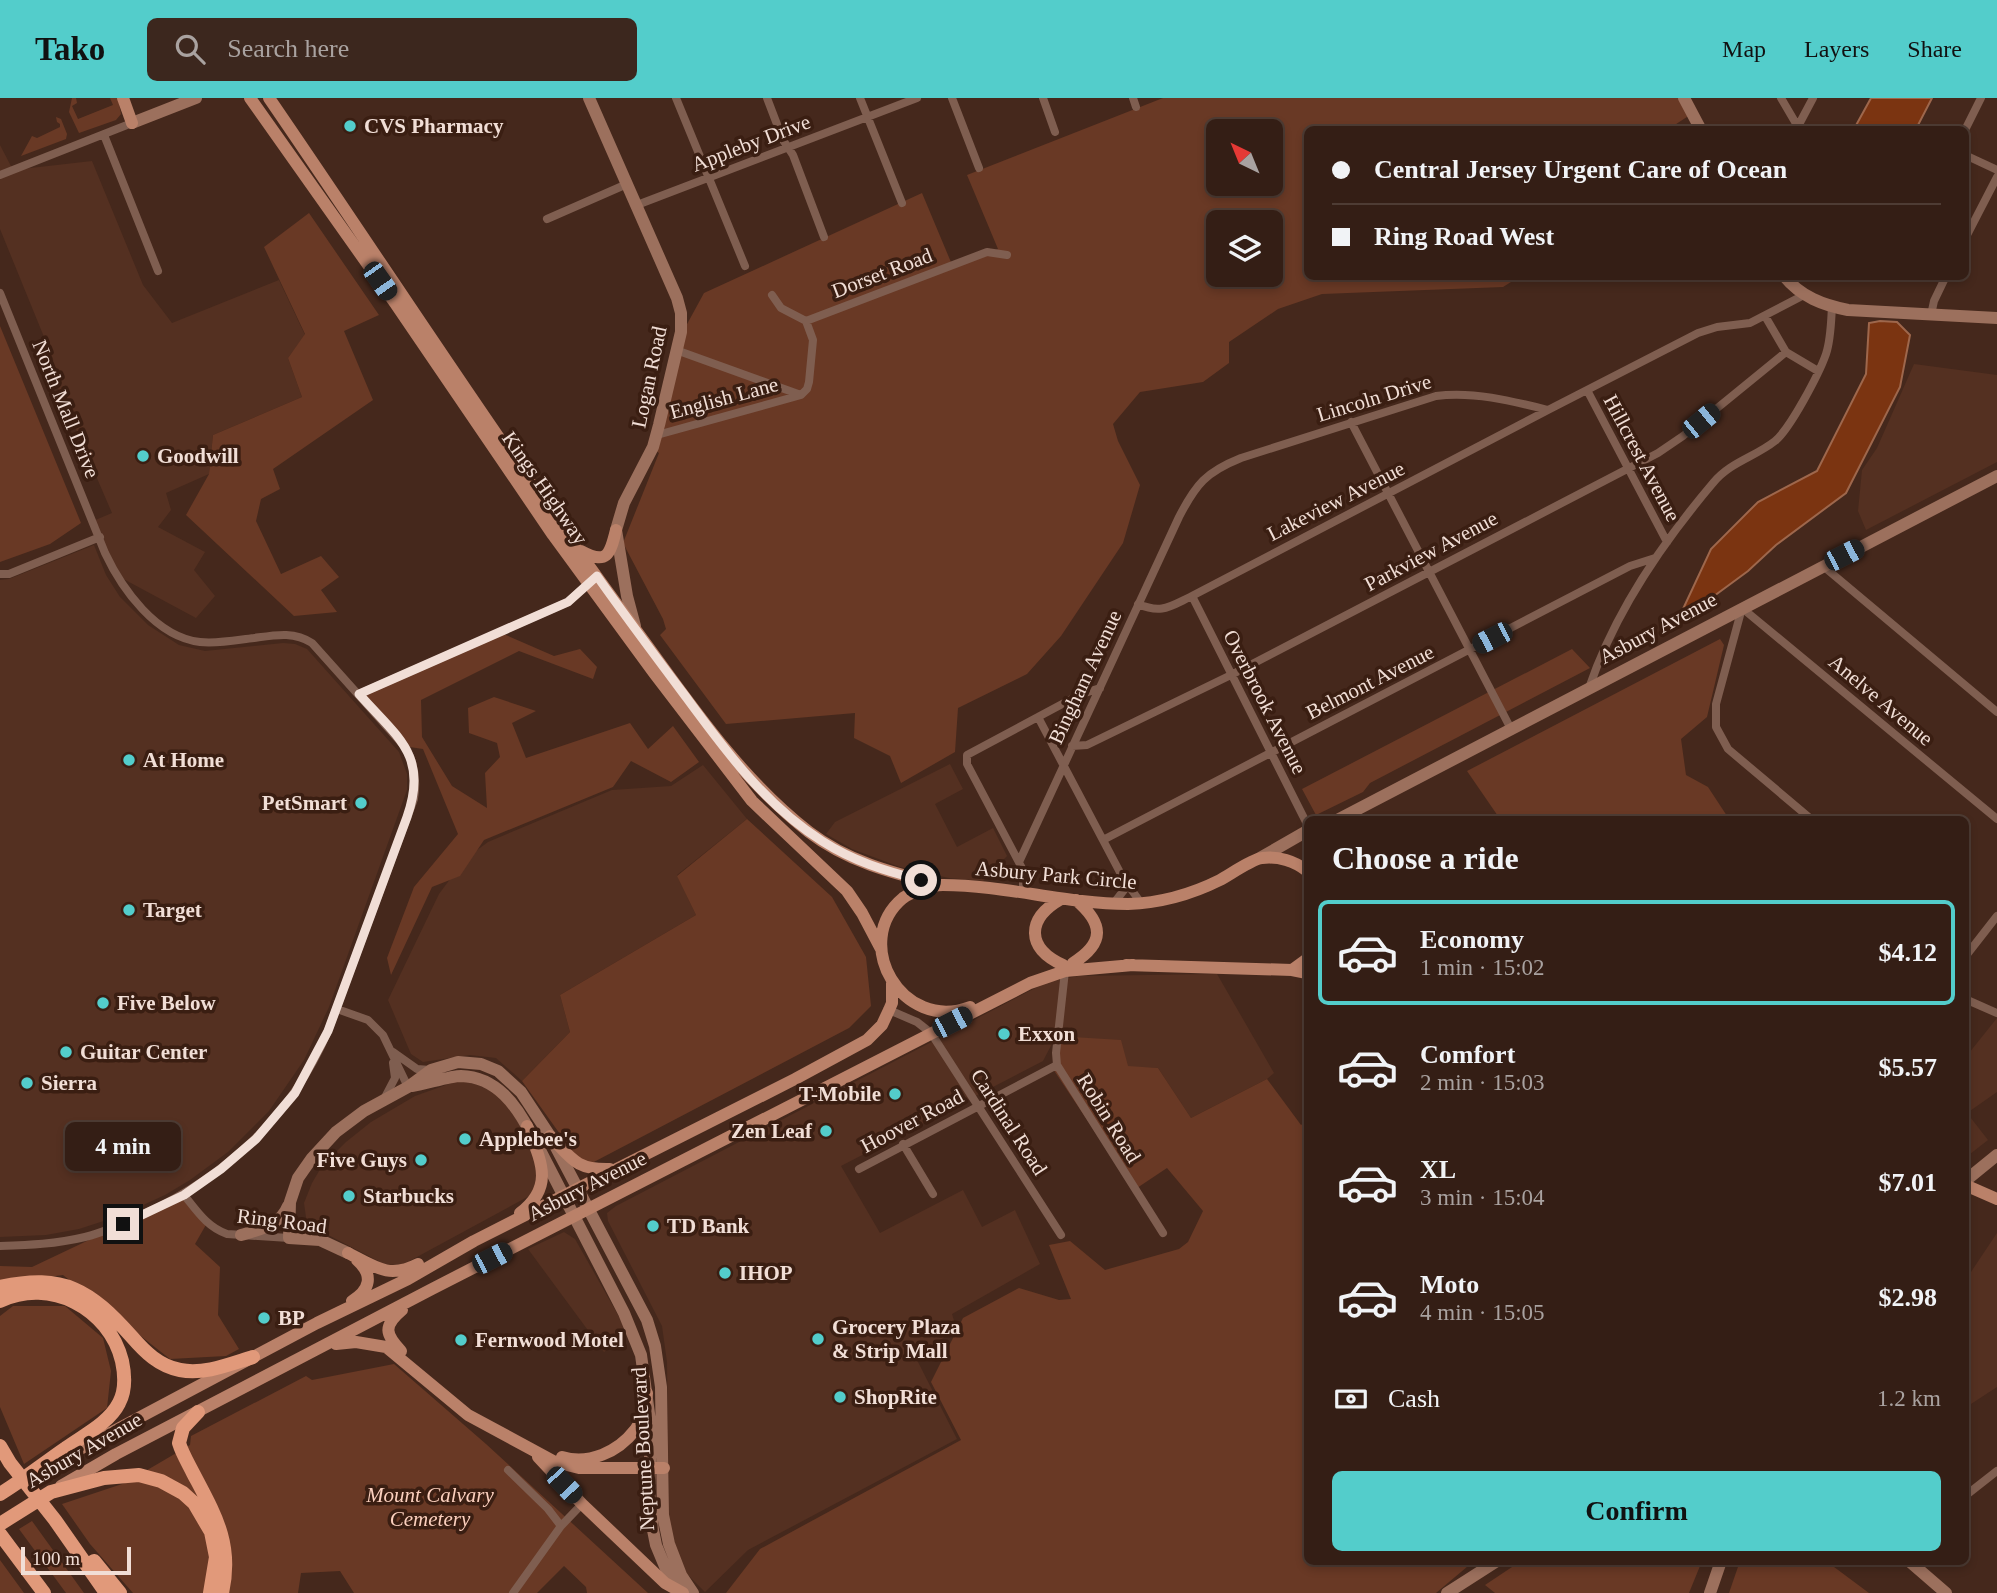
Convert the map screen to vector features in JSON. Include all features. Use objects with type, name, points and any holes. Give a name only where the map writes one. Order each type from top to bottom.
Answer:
[{"type":"highway","points":[[0,1287],[27,1281],[45,1281],[81,1291],[105,1309],[148,1354],[171,1368],[197,1371],[253,1357]]},
{"type":"highway","points":[[0,1301],[15,1294],[37,1292],[59,1295],[80,1304],[107,1329],[120,1354],[124,1369],[122,1399],[110,1417],[32,1475]]},
{"type":"highway","points":[[198,1412],[183,1428],[179,1443],[223,1538],[226,1561],[222,1593]]},
{"type":"highway","points":[[4,1455],[51,1514],[106,1593]]},
{"type":"highway","name":"Asbury Avenue","points":[[0,1494],[32,1475]]},
{"type":"highway","points":[[51,1492],[116,1475],[139,1475],[171,1485],[194,1503],[211,1532],[216,1557],[210,1593]]},
{"type":"highway","name":"Asbury Avenue","points":[[3,1536],[51,1492]]},
{"type":"highway","points":[[51,1514],[77,1540],[120,1593]]},
{"type":"highway","points":[[3,1536],[32,1593]]},
{"type":"highway","points":[[3,1536],[44,1593]]},
{"type":"main road","points":[[123,98],[132,123]]},
{"type":"main road","name":"Kings Highway","points":[[250,98],[366,260],[516,482],[593,580],[752,801],[847,891],[881,949]]},
{"type":"main road","name":"Kings Highway","points":[[269,98],[576,549],[593,580],[636,630],[732,759],[781,809],[821,841],[881,870],[940,884]]},
{"type":"main road","points":[[576,549],[594,558],[603,558],[610,551],[616,530]]},
{"type":"main road","points":[[1260,858],[1287,860],[1304,869]]},
{"type":"main road","name":"Asbury Park Circle","points":[[881,949],[886,926],[900,902],[913,892],[940,884],[1061,899],[1141,903],[1193,892],[1260,858]]},
{"type":"main road","points":[[1061,899],[1044,910],[1035,929],[1039,948],[1048,957],[1067,967]]},
{"type":"main road","points":[[1067,967],[1089,953],[1098,937],[1092,917],[1076,900]]},
{"type":"main road","points":[[881,949],[892,983],[908,999],[932,1010],[948,1012],[974,1006],[1028,977],[1067,967],[1133,965],[1304,972]]},
{"type":"main road","points":[[1292,970],[1304,961]]},
{"type":"main road","name":"Asbury Avenue","points":[[51,1492],[116,1454],[588,1210],[931,1033],[1067,967]]},
{"type":"main road","name":"Asbury Avenue","points":[[32,1475],[507,1224],[784,1085],[867,1040],[882,1025],[889,1010],[892,1003],[892,983]]},
{"type":"main road","points":[[507,1224],[536,1198],[544,1171],[527,1126]]},
{"type":"main road","points":[[550,1136],[576,1163],[586,1168],[617,1168]]},
{"type":"main road","points":[[1969,1185],[1997,1199]]},
{"type":"main road","points":[[348,1254],[380,1269],[400,1272],[436,1255],[458,1250]]},
{"type":"main road","points":[[317,1324],[359,1297],[366,1288],[366,1270],[348,1254]]},
{"type":"main road","points":[[416,1299],[392,1319],[388,1333],[422,1375]]},
{"type":"main road","points":[[329,1345],[356,1342],[386,1347],[468,1415],[555,1462],[572,1467],[664,1468]]},
{"type":"main road","points":[[528,1447],[571,1460],[599,1457],[622,1444],[636,1429],[648,1393]]},
{"type":"main road","points":[[528,1447],[582,1504],[665,1583],[683,1593]]},
{"type":"street","points":[[0,175],[197,98]]},
{"type":"street","name":"Logan Road","points":[[589,98],[679,303],[681,326],[657,435],[624,503],[616,530],[627,596],[636,630]]},
{"type":"street","points":[[676,98],[745,266]]},
{"type":"street","points":[[767,98],[824,237]]},
{"type":"street","points":[[860,98],[902,203]]},
{"type":"street","name":"Appleby Drive","points":[[636,205],[917,98]]},
{"type":"street","points":[[952,98],[979,168]]},
{"type":"street","points":[[1043,98],[1055,131]]},
{"type":"street","points":[[1684,98],[1699,126]]},
{"type":"street","points":[[1781,98],[1796,126]]},
{"type":"street","points":[[1798,126],[1813,98]]},
{"type":"street","points":[[1967,126],[1981,98]]},
{"type":"street","points":[[104,135],[158,271]]},
{"type":"street","points":[[1969,157],[1997,170]]},
{"type":"street","points":[[1969,231],[1997,177]]},
{"type":"street","points":[[547,219],[627,184]]},
{"type":"street","name":"Dorset Road","points":[[806,321],[987,252],[1007,255]]},
{"type":"street","points":[[1788,280],[1804,295],[1832,306],[1997,318]]},
{"type":"street","points":[[1931,315],[1944,280]]},
{"type":"street","name":"North Mall Drive","points":[[0,293],[113,571],[127,592],[153,618],[190,640],[205,642],[283,635],[297,636],[312,643],[406,748],[413,764],[416,784],[413,801],[337,1009],[312,1065],[276,1117],[234,1159],[184,1195],[123,1224],[85,1237],[47,1244],[0,1246]]},
{"type":"street","points":[[772,295],[781,308],[806,321]]},
{"type":"street","points":[[1548,410],[1699,333],[1717,327],[1750,323],[1804,295]]},
{"type":"street","points":[[1589,688],[1608,641],[1667,542],[1720,474],[1781,436],[1818,371],[1829,342],[1832,306]]},
{"type":"street","points":[[1765,316],[1786,352],[1818,371]]},
{"type":"street","name":"English Lane","points":[[657,435],[801,395],[809,382],[813,340],[806,321]]},
{"type":"street","name":"English Lane","points":[[676,350],[801,395]]},
{"type":"street","name":"Parkview Avenue","points":[[1072,747],[1087,745],[1231,675],[1628,468],[1683,436],[1786,352]]},
{"type":"street","name":"Hillcrest Avenue","points":[[1587,390],[1667,542]]},
{"type":"street","name":"Lincoln Drive","points":[[1138,604],[1178,517],[1194,489],[1205,476],[1222,465],[1424,398],[1449,394],[1520,403],[1548,410]]},
{"type":"street","name":"Lakeview Avenue","points":[[1138,604],[1152,610],[1160,610],[1192,596],[1548,410]]},
{"type":"street","points":[[1351,422],[1511,729]]},
{"type":"street","name":"Asbury Avenue","points":[[1345,816],[1997,476]]},
{"type":"street","points":[[0,574],[9,573],[100,537]]},
{"type":"street","name":"Belmont Avenue","points":[[1103,840],[1630,566],[1656,558]]},
{"type":"street","points":[[1823,566],[1997,712]]},
{"type":"street","points":[[359,694],[568,602],[593,580]]},
{"type":"street","name":"Overbrook Avenue","points":[[1192,596],[1304,818]]},
{"type":"street","name":"Bingham Avenue","points":[[1065,765],[1138,604]]},
{"type":"street","points":[[1742,608],[1716,705],[1716,727],[1728,750],[1807,816]]},
{"type":"street","name":"Anelve Avenue","points":[[1742,608],[1997,819]]},
{"type":"street","points":[[1023,893],[1023,870],[967,764],[967,755],[1079,695],[1100,688]]},
{"type":"street","name":"Bingham Avenue","points":[[1038,717],[1123,878],[1141,903]]},
{"type":"street","points":[[1019,862],[1065,765]]},
{"type":"street","points":[[1260,858],[1304,833]]},
{"type":"street","points":[[1114,903],[1124,890],[1123,878]]},
{"type":"street","points":[[1969,950],[1997,916]]},
{"type":"street","name":"Robin Road","points":[[1067,967],[1056,1052],[1057,1065],[1163,1233]]},
{"type":"street","points":[[1969,1001],[1997,1013]]},
{"type":"street","points":[[337,1009],[368,1020],[383,1035],[408,1087]]},
{"type":"street","name":"Cardinal Road","points":[[889,1010],[917,1022],[931,1033],[1061,1235]]},
{"type":"street","points":[[391,1049],[404,1062],[417,1069],[431,1070]]},
{"type":"street","points":[[384,1099],[395,1078],[391,1049]]},
{"type":"street","name":"Neptune Boulevard","points":[[431,1070],[458,1062],[481,1064],[498,1071],[521,1091],[550,1136],[647,1320],[659,1372],[664,1468],[663,1515],[668,1544],[681,1575],[693,1593]]},
{"type":"street","name":"Hoover Road","points":[[859,1169],[1057,1065]]},
{"type":"street","points":[[242,1235],[281,1219],[298,1178],[336,1132],[431,1070]]},
{"type":"street","points":[[408,1087],[459,1076],[476,1079],[490,1084],[511,1101],[527,1126]]},
{"type":"street","name":"Neptune Boulevard","points":[[527,1126],[624,1313],[641,1355],[651,1429],[649,1493],[656,1545],[666,1569],[683,1593]]},
{"type":"street","points":[[903,1144],[933,1194]]},
{"type":"street","points":[[1969,1180],[1997,1155]]},
{"type":"street","name":"Ring Road","points":[[184,1195],[210,1226],[227,1234],[320,1240],[348,1254]]},
{"type":"street","points":[[289,1238],[290,1202]]},
{"type":"street","points":[[637,1345],[650,1352],[659,1372]]},
{"type":"street","points":[[508,1470],[548,1509],[561,1526]]},
{"type":"street","points":[[1969,1493],[1997,1471]]},
{"type":"street","points":[[513,1593],[561,1526],[582,1504]]},
{"type":"street","points":[[1447,1593],[1491,1565]]},
{"type":"street","points":[[1710,1593],[1720,1565]]},
{"type":"street","points":[[1914,1565],[1946,1593]]},
{"type":"shaded area","points":[[1871,98],[1932,98],[1918,126],[1856,126]]},
{"type":"shaded area","points":[[0,145],[13,170],[92,161],[143,285],[172,323],[279,280],[305,335],[288,358],[302,397],[213,435],[209,474],[166,493],[171,510],[158,527],[205,552],[194,570],[215,596],[196,618],[116,575],[93,521],[112,513],[55,381],[53,359],[0,229]]},
{"type":"shaded area","points":[[1897,322],[1910,335],[1900,387],[1846,493],[1676,624],[1711,549],[1758,502],[1817,471],[1866,374],[1869,323]]},
{"type":"shaded area","points":[[1914,364],[1997,375],[1997,462],[1866,530],[1858,511],[1862,470],[1877,448]]},
{"type":"shaded area","points":[[94,545],[106,575],[120,597],[148,625],[179,645],[205,651],[283,643],[307,649],[399,752],[407,774],[407,790],[329,1007],[304,1060],[269,1111],[228,1152],[165,1195],[119,1216],[79,1229],[46,1235],[0,1237],[0,580],[9,579]]},
{"type":"shaded area","points":[[950,764],[963,789],[935,804],[957,847],[993,828],[1007,856],[983,881],[949,878],[900,867],[852,849],[826,834],[835,822]]},
{"type":"shaded area","points":[[703,765],[747,819],[677,875],[696,915],[560,995],[570,1032],[522,1081],[496,1058],[470,1055],[423,1062],[411,1054],[388,1000],[439,894],[465,859],[488,842],[612,790],[671,786]]},
{"type":"shaded area","points":[[1217,974],[1274,1073],[1191,1118],[1158,1068],[1128,1067],[1056,1036],[1043,1061],[841,1166],[880,1233],[963,1190],[982,1227],[1015,1210],[1040,1264],[952,1314],[956,1327],[917,1360],[957,1439],[748,1550],[705,1592],[683,1570],[669,1525],[667,1362],[662,1326],[608,1221],[607,1213],[1047,982],[1078,976]]},
{"type":"shaded area","points":[[1997,1018],[1997,1092],[1969,1112],[1969,1053]]},
{"type":"shaded area","points":[[460,1080],[488,1088],[508,1103],[536,1163],[536,1184],[531,1195],[404,1264],[382,1263],[307,1224],[304,1203],[312,1183],[322,1166],[346,1142],[371,1122],[415,1096]]},
{"type":"shaded area","points":[[1969,1116],[1988,1140],[1969,1155]]},
{"type":"shaded area","points":[[564,1232],[575,1239],[622,1322],[626,1337],[604,1352],[528,1249]]},
{"type":"shaded area","points":[[1997,1233],[1997,1387],[1971,1404],[1969,1403],[1969,1275]]},
{"type":"green space","points":[[72,98],[76,98],[77,103],[72,106],[78,119],[113,105],[110,98],[118,98],[121,114],[116,120],[79,133],[69,112]]},
{"type":"green space","points":[[1163,98],[1685,98],[1693,113],[1673,126],[1304,126],[1304,280],[1514,280],[1503,287],[1322,294],[1278,309],[1229,342],[1229,363],[1203,382],[1140,392],[1113,424],[1118,441],[1140,485],[1123,543],[1061,636],[1027,674],[958,708],[955,752],[901,783],[890,756],[854,738],[855,713],[726,724],[660,635],[666,629],[663,619],[623,543],[659,453],[652,448],[686,326],[704,293],[922,193],[953,267],[998,249],[967,175]]},
{"type":"green space","points":[[56,117],[61,119],[67,134],[66,139],[21,156],[32,136],[37,138],[60,127]]},
{"type":"green space","points":[[309,213],[379,315],[344,331],[373,400],[273,469],[280,489],[261,499],[256,521],[281,574],[321,556],[339,577],[321,590],[337,612],[294,616],[186,515],[209,474],[213,435],[302,397],[288,358],[305,334],[264,247]]},
{"type":"green space","points":[[0,326],[81,523],[50,544],[0,562]]},
{"type":"green space","points":[[499,632],[554,656],[580,649],[597,667],[593,679],[519,651],[421,700],[422,737],[452,786],[487,808],[485,773],[500,757],[497,743],[469,733],[468,708],[494,697],[536,711],[512,723],[526,758],[630,723],[648,749],[673,726],[699,762],[671,782],[631,761],[613,787],[484,840],[460,876],[432,887],[391,975],[387,958],[414,887],[458,834],[423,749],[403,746],[357,693]]},
{"type":"green space","points":[[1720,639],[1724,645],[1707,717],[1681,739],[1686,775],[1708,787],[1727,816],[1498,816],[1467,771]]},
{"type":"green space","points":[[1572,649],[1590,668],[1370,783],[1363,792],[1316,815],[1302,789]]},
{"type":"green space","points":[[747,819],[832,897],[866,957],[871,1006],[849,1028],[590,1164],[580,1162],[522,1081],[570,1032],[560,995],[696,915],[677,876]]},
{"type":"green space","points":[[1056,1036],[1121,1040],[1128,1066],[1158,1068],[1191,1118],[1267,1079],[1301,1125],[1304,1123],[1304,1565],[1469,1565],[1436,1593],[726,1593],[760,1549],[961,1440],[931,1382],[963,1318],[1019,1288],[1059,1300],[1071,1299],[1049,1245],[1070,1241],[1105,1270],[1179,1249],[1188,1242],[1203,1211],[1167,1168],[1134,1190],[1053,1069]]},
{"type":"green space","points":[[186,1194],[207,1223],[195,1244],[220,1267],[218,1315],[239,1349],[226,1356],[170,1359],[63,1275],[0,1284],[0,1266],[32,1267]]},
{"type":"green space","points":[[13,1306],[65,1306],[103,1338],[111,1371],[107,1408],[24,1464],[0,1407],[0,1316]]},
{"type":"green space","name":"Mount Calvary Cemetery","points":[[394,1364],[486,1444],[648,1593],[587,1593],[586,1587],[564,1566],[537,1593],[354,1593],[340,1571],[301,1573],[298,1593],[133,1593],[90,1544],[62,1504],[125,1483],[190,1445],[191,1436],[306,1376],[312,1380]]},
{"type":"green space","points":[[32,1521],[84,1593],[66,1593],[19,1529]]},
{"type":"green space","points":[[0,1560],[24,1593],[0,1593]]},
{"type":"green space","points":[[1515,1565],[1700,1565],[1689,1593],[1495,1593],[1485,1585]]},
{"type":"green space","points":[[1739,1565],[1831,1565],[1869,1593],[1729,1593]]},
{"type":"place","name":"CVS Pharmacy","points":[[350,126]]},
{"type":"place","name":"Goodwill","points":[[143,456]]},
{"type":"place","name":"At Home","points":[[129,760]]},
{"type":"place","name":"PetSmart","points":[[361,803]]},
{"type":"place","name":"Target","points":[[129,910]]},
{"type":"place","name":"Five Below","points":[[103,1003]]},
{"type":"place","name":"Exxon","points":[[1004,1034]]},
{"type":"place","name":"Guitar Center","points":[[66,1052]]},
{"type":"place","name":"Sierra","points":[[27,1083]]},
{"type":"place","name":"T-Mobile","points":[[895,1094]]},
{"type":"place","name":"Zen Leaf","points":[[826,1131]]},
{"type":"place","name":"Applebee's","points":[[465,1139]]},
{"type":"place","name":"Five Guys","points":[[421,1160]]},
{"type":"place","name":"Starbucks","points":[[349,1196]]},
{"type":"place","name":"TD Bank","points":[[653,1226]]},
{"type":"place","name":"IHOP","points":[[725,1273]]},
{"type":"place","name":"BP","points":[[264,1318]]},
{"type":"place","name":"Grocery Plaza & Strip Mall","points":[[818,1339]]},
{"type":"place","name":"Fernwood Motel","points":[[461,1340]]},
{"type":"place","name":"ShopRite","points":[[840,1397]]},
{"type":"route","points":[[123,1224],[184,1195],[234,1159],[286,1105],[324,1042],[414,799],[416,784],[410,754],[359,694],[568,602],[597,576],[732,759],[781,809],[821,841],[852,858],[881,870],[921,880]]}]
